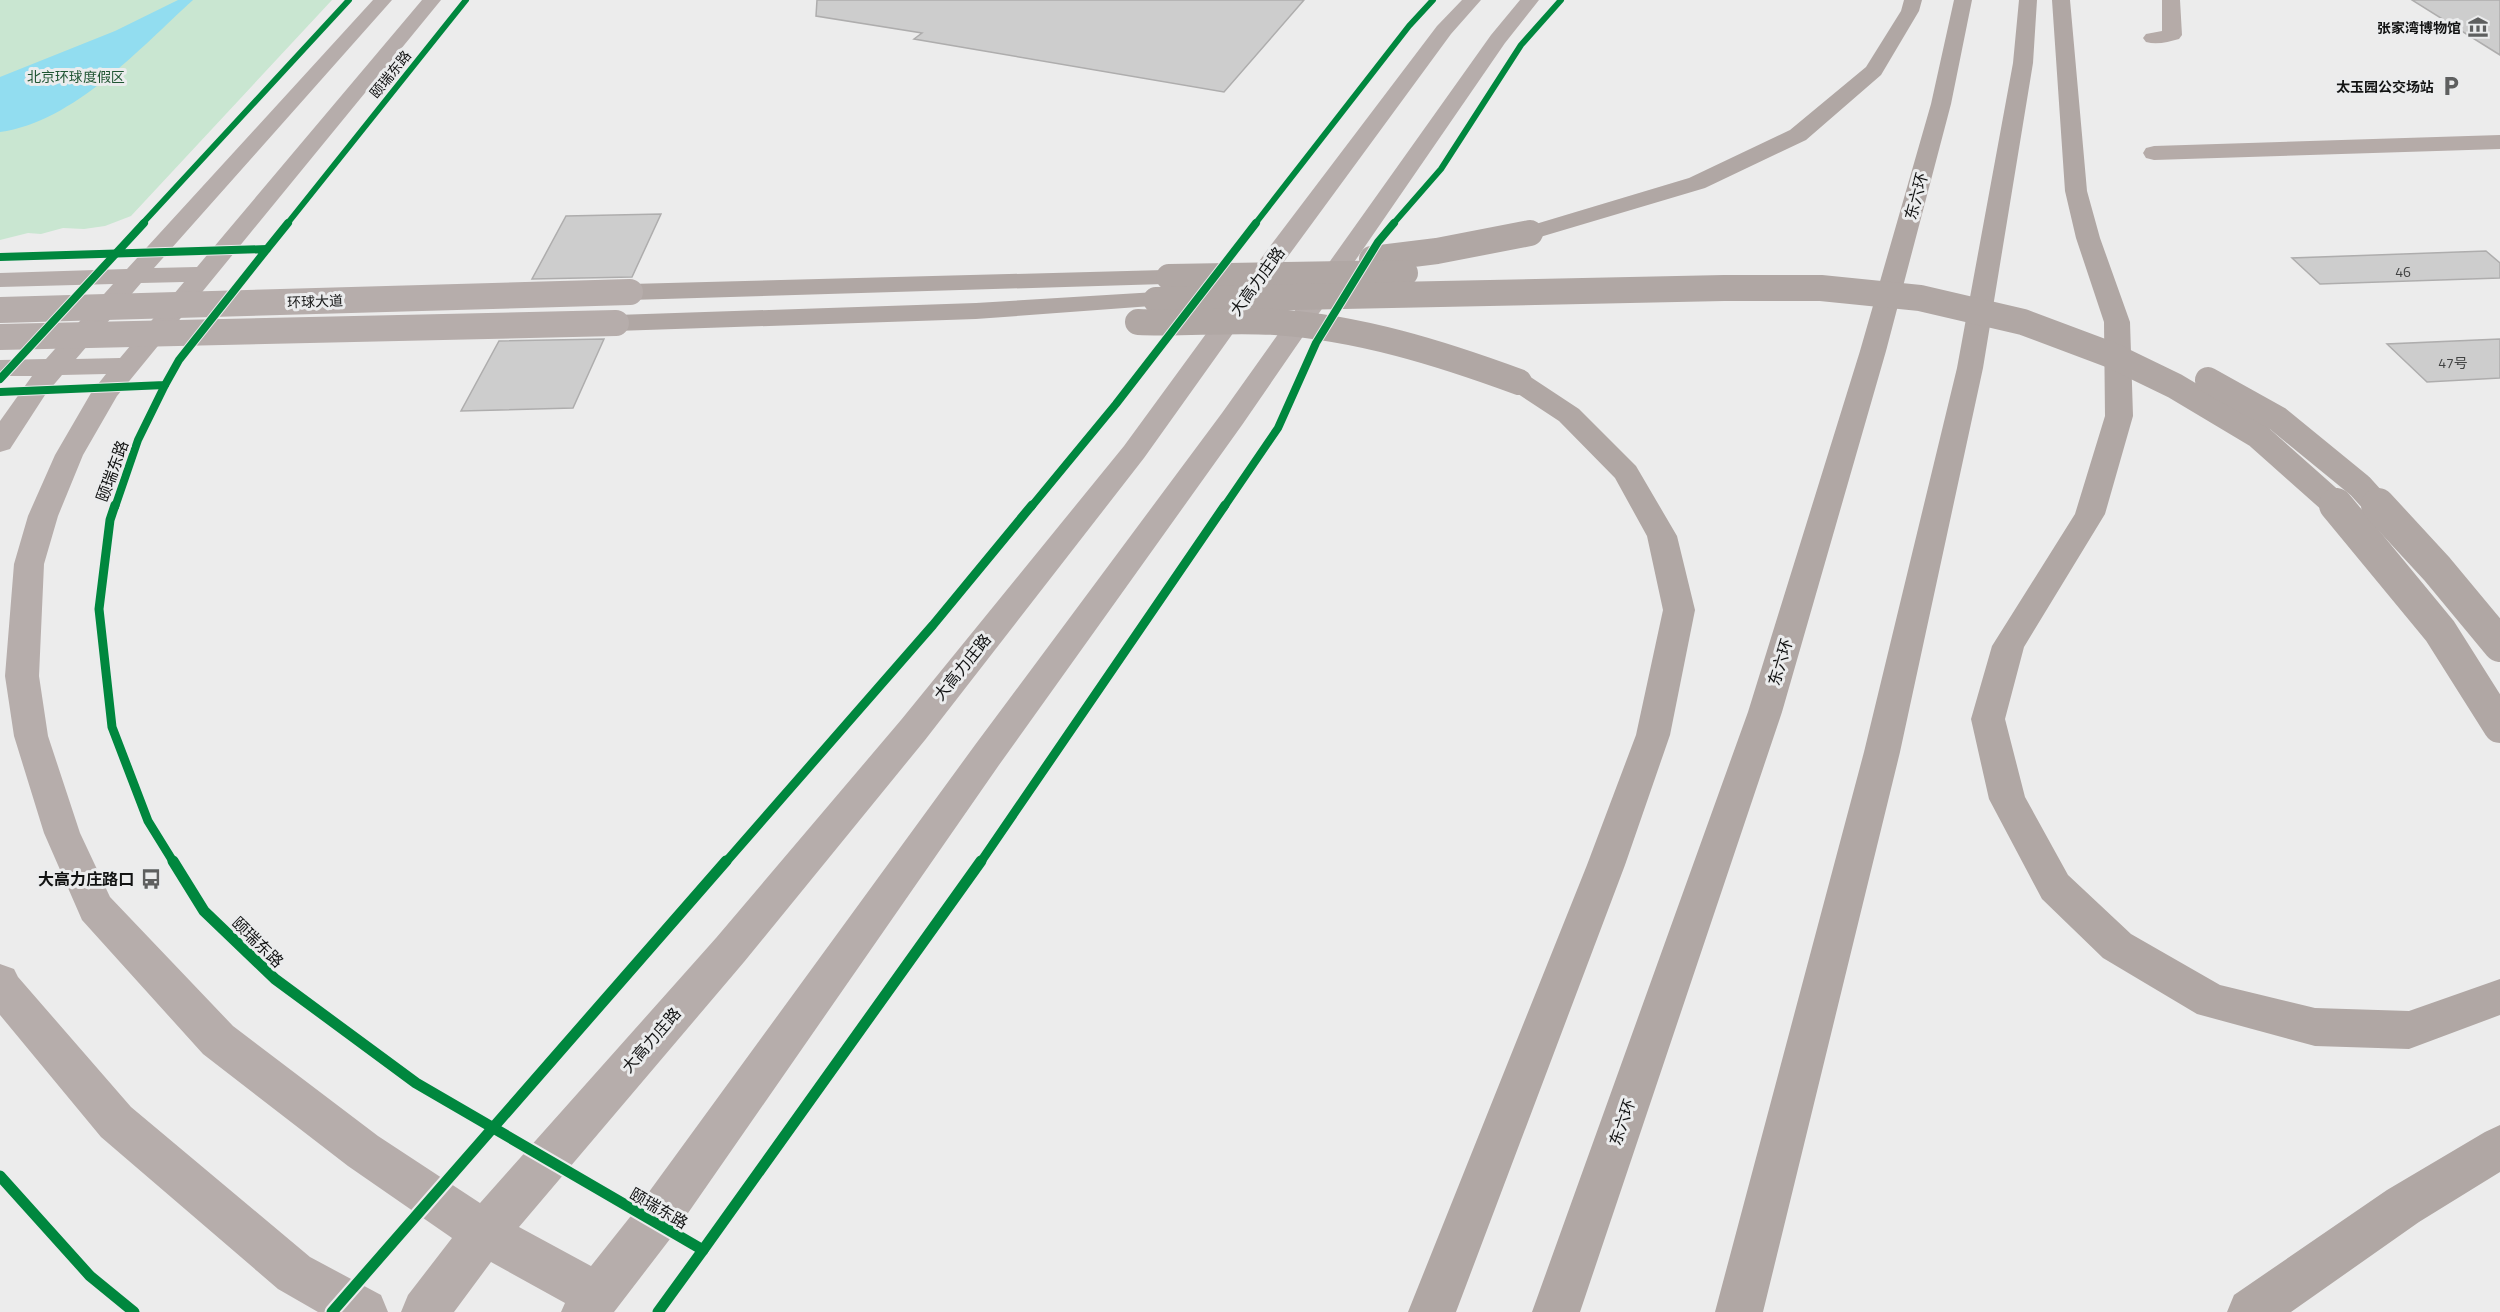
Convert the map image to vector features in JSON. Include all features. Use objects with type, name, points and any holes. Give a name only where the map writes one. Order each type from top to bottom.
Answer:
[{"type":"highway","points":[[616,323],[976,311],[1160,289],[1437,251],[1530,233],[1697,183],[1798,135],[1874,71],[1910,11],[1913,0]]},
{"type":"highway","name":"东六环","points":[[1556,1312],[1765,712],[1874,351],[1941,104],[1963,0]]},
{"type":"highway","points":[[1739,1312],[1882,752],[1968,380],[2022,63],[2028,0]]},
{"type":"highway","points":[[2061,0],[2076,191],[2088,238],[2117,322],[2119,416],[2090,514],[2008,646],[1988,719],[2007,798],[2055,887],[2117,946],[2211,1001],[2315,1027],[2409,1030],[2500,997]]},
{"type":"highway","points":[[1160,289],[1816,267],[1902,275],[1995,294],[2117,334],[2181,365],[2278,418],[2360,486],[2437,568],[2500,645]]},
{"type":"highway","points":[[630,292],[1160,289],[1491,294],[1821,288],[1920,298],[2023,322],[2122,360],[2175,386],[2258,435],[2337,506],[2440,631],[2500,726]]},
{"type":"highway","points":[[976,311],[1166,324],[1273,322],[1341,329],[1454,358],[1519,382],[1569,415],[1626,473],[1662,536],[1679,610],[1653,735],[1602,876],[1432,1312]]},
{"type":"highway","points":[[2251,1312],[2403,1206],[2500,1147]]},
{"type":"main road","points":[[0,443],[29,397],[134,276],[383,0]]},
{"type":"main road","name":"颐瑞东路","points":[[432,0],[105,393],[69,455],[43,516],[29,564],[22,676],[31,736],[62,834],[96,908],[218,1040],[363,1151],[592,1304]]},
{"type":"main road","name":"大高力庄路","points":[[425,1312],[484,1233],[730,950],[920,720],[1134,452],[1276,254],[1444,30],[1472,0]]},
{"type":"main road","points":[[592,1304],[654,1223],[987,755],[1232,419],[1497,39],[1530,0]]},
{"type":"main road","points":[[0,280],[202,274]]},
{"type":"main road","name":"环球大道","points":[[0,310],[630,292]]},
{"type":"main road","name":"环球大道","points":[[0,337],[616,323]]},
{"type":"main road","points":[[0,368],[127,366]]},
{"type":"main road","points":[[0,982],[4,990],[116,1122],[294,1273],[364,1312]]},
{"type":"street","points":[[2153,38],[2172,35],[2171,0]]},
{"type":"street","points":[[2154,153],[2500,142]]},
{"type":"green space","name":"北京环球度假区","points":[[0,0],[332,0],[131,216],[105,226],[84,229],[63,228],[0,240]]},
{"type":"water","points":[[178,0],[193,0],[128,60],[80,98],[54,114],[27,125],[0,132],[0,77],[115,31]]},
{"type":"building","points":[[817,0],[1304,0],[1224,92],[914,39],[922,33],[816,16]]},
{"type":"building","name":"张家湾博物馆","points":[[2412,0],[2500,0],[2500,55]]},
{"type":"building","points":[[661,214],[632,277],[532,279],[566,216]]},
{"type":"building","points":[[2486,251],[2500,263],[2500,278],[2320,284],[2292,258]]},
{"type":"building","points":[[604,339],[573,408],[461,411],[499,341]]},
{"type":"building","points":[[2500,339],[2500,378],[2427,382],[2387,344]]},
{"type":"cycle path","points":[[0,379],[349,0]]},
{"type":"cycle path","points":[[267,249],[466,0]]},
{"type":"cycle path","points":[[332,1312],[933,625],[1116,404],[1409,26],[1433,0]]},
{"type":"cycle path","points":[[703,1250],[1029,794],[1278,428],[1316,343],[1378,242],[1441,169],[1521,45],[1561,0]]},
{"type":"cycle path","points":[[0,257],[267,249],[179,360],[165,385],[0,392]]},
{"type":"cycle path","points":[[165,385],[138,440],[110,520],[99,609],[112,727],[148,821],[204,911],[275,979],[416,1083],[703,1250],[658,1312]]},
{"type":"cycle path","points":[[0,1176],[90,1276],[134,1312]]},
{"type":"place","name":"张家湾博物馆","points":[[2478,27]]},
{"type":"place","name":"太玉园公交场站","points":[[2451,86]]},
{"type":"place","name":"大高力庄路口","points":[[151,879]]}]
